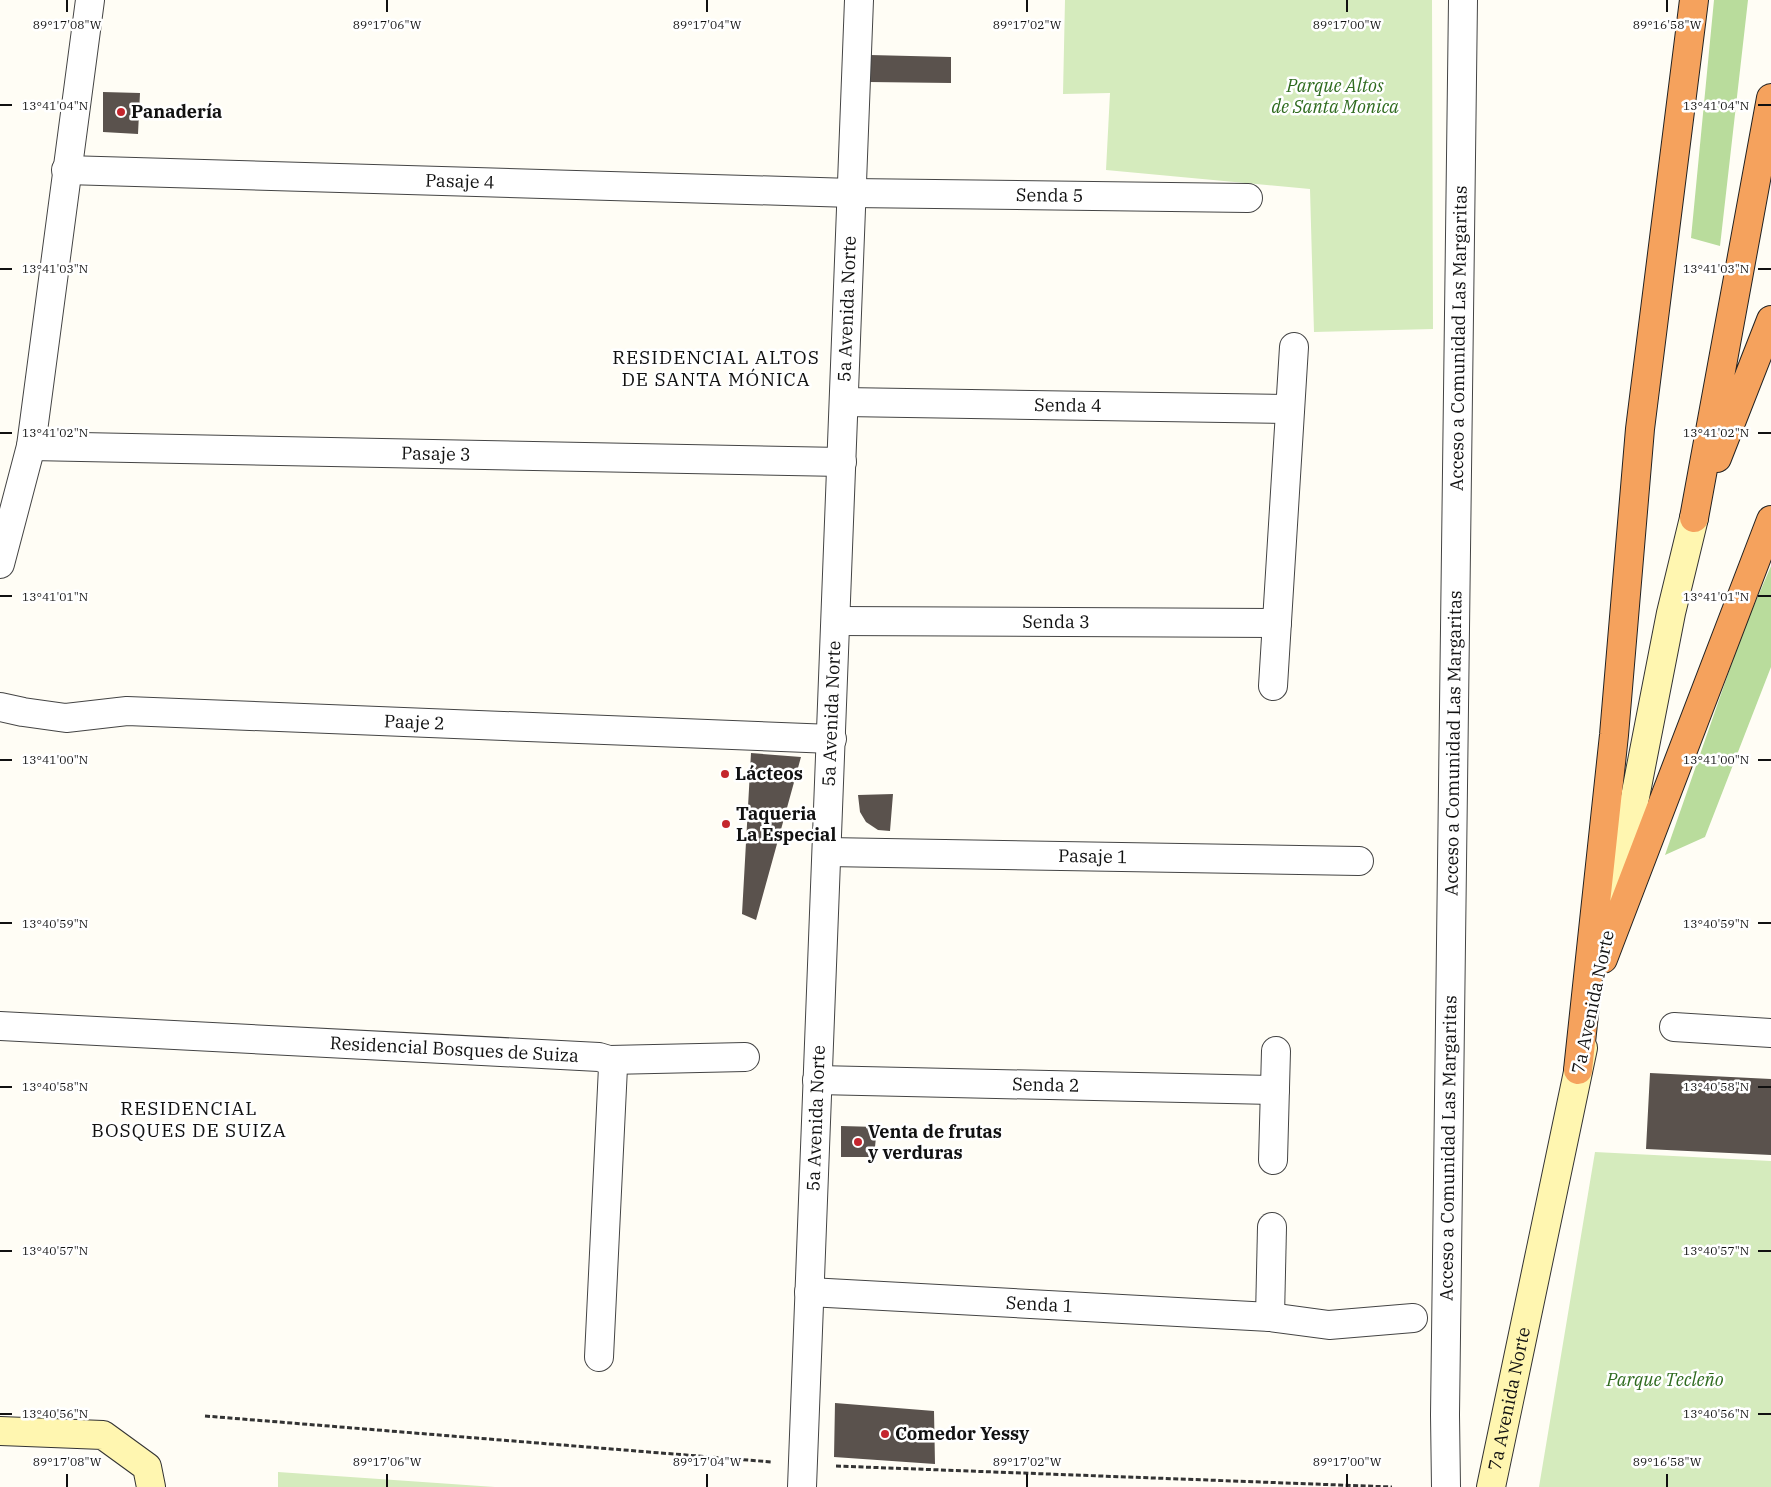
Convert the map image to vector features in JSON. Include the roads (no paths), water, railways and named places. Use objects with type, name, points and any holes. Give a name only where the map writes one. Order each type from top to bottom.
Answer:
[{"type":"highway","points":[[1578,1070],[1614,735],[1640,429],[1694,0]]},
{"type":"highway","points":[[1694,518],[1771,98]]},
{"type":"highway","points":[[1694,518],[1771,320]]},
{"type":"highway","points":[[1603,959],[1771,520]]},
{"type":"main road","name":"7a Avenida Norte","points":[[1492,1487],[1578,1070],[1603,959],[1671,613],[1694,518]]},
{"type":"main road","points":[[0,1431],[103,1436],[148,1467],[151,1487]]},
{"type":"street","points":[[0,564],[31,446],[90,0]]},
{"type":"street","name":"5a Avenida Norte","points":[[802,1487],[859,0]]},
{"type":"street","name":"Acceso a Comunidad Las Margaritas","points":[[1446,1487],[1445,1415],[1463,0]]},
{"type":"street","name":"Pasaje 4","points":[[66,170],[852,193]]},
{"type":"street","name":"Senda 5","points":[[852,193],[1248,198]]},
{"type":"street","points":[[1273,686],[1294,346]]},
{"type":"street","name":"Senda 4","points":[[844,402],[1290,409]]},
{"type":"street","name":"Pasaje 3","points":[[31,446],[842,462]]},
{"type":"street","name":"Senda 3","points":[[836,621],[1277,623]]},
{"type":"street","name":"Paaje 2","points":[[0,707],[66,718],[127,711],[832,739]]},
{"type":"street","name":"Pasaje 1","points":[[827,852],[1359,861]]},
{"type":"street","name":"Residencial Bosques de Suiza","points":[[0,1026],[599,1057],[609,1060],[745,1057]]},
{"type":"street","points":[[1674,1027],[1771,1032]]},
{"type":"street","points":[[1273,1160],[1276,1052]]},
{"type":"street","points":[[599,1357],[613,1067],[609,1060]]},
{"type":"street","name":"Senda 2","points":[[817,1080],[1275,1090]]},
{"type":"street","points":[[1270,1317],[1272,1227]]},
{"type":"street","name":"Senda 1","points":[[809,1292],[1270,1317],[1329,1325],[1413,1318]]},
{"type":"place","name":"Panadería","points":[[121,112]]},
{"type":"place","name":"Lácteos","points":[[725,774]]},
{"type":"place","name":"Taqueria La Especial","points":[[726,824]]},
{"type":"place","name":"Venta de frutas y verduras","points":[[858,1142]]},
{"type":"place","name":"Comedor Yessy","points":[[885,1434]]},
{"type":"district","name":"RESIDENCIAL ALTOS DE SANTA MÓNICA","points":[[716,368]]},
{"type":"district","name":"RESIDENCIAL BOSQUES DE SUIZA","points":[[189,1119]]},
{"type":"park label","name":"Parque Altos de Santa Monica","points":[[1335,96]]},
{"type":"park label","name":"Parque Tecleño","points":[[1665,1380]]}]
